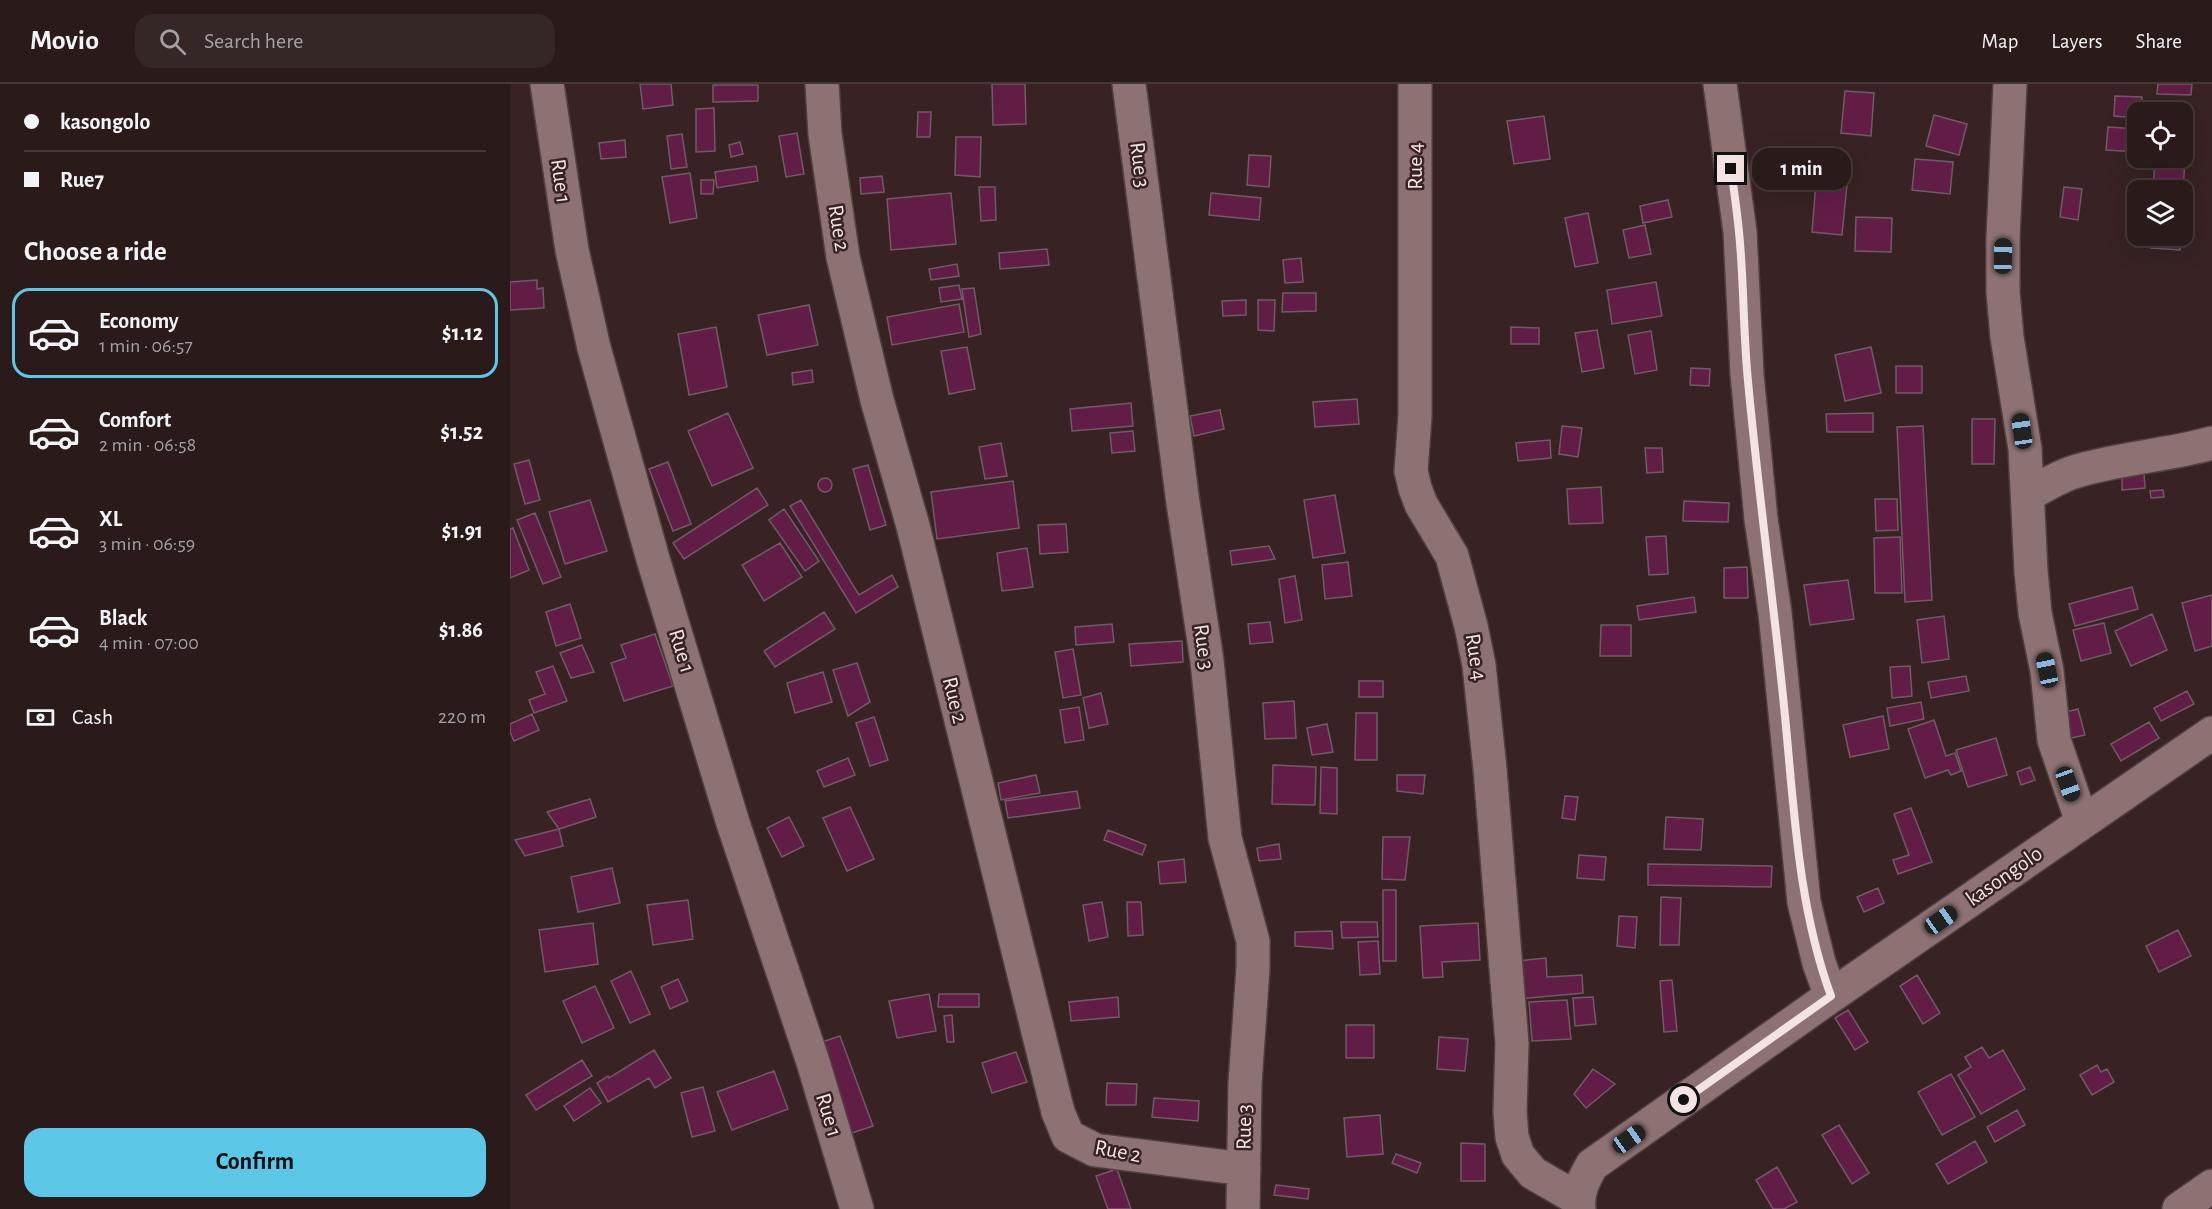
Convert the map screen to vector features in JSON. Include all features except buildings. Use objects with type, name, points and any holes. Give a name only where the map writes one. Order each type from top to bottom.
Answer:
[{"type":"street","name":"Rue 1","points":[[547,84],[572,250],[604,381],[653,559],[733,823],[813,1062],[857,1209]]},
{"type":"street","name":"Rue 2","points":[[822,84],[825,134],[843,256],[877,399],[913,526],[1058,1112],[1068,1136],[1095,1150],[1244,1169]]},
{"type":"street","name":"Rue 3","points":[[1129,84],[1183,502],[1207,661],[1225,838],[1253,941],[1245,1083],[1243,1209]]},
{"type":"street","name":"Rue 4","points":[[1415,84],[1416,405],[1411,471],[1421,504],[1452,556],[1479,665],[1491,780],[1511,1033],[1512,1137],[1518,1155],[1533,1173],[1578,1204]]},
{"type":"street","points":[[1720,84],[1740,232],[1748,385],[1761,519],[1775,613],[1804,902],[1811,935],[1831,996]]},
{"type":"street","points":[[2010,84],[2003,292],[2007,338],[2025,449],[2035,613],[2047,670],[2054,740],[2082,822]]},
{"type":"street","points":[[2028,495],[2071,473],[2131,458],[2182,452],[2212,443]]},
{"type":"street","name":"kasongolo","points":[[1578,1204],[1583,1181],[1592,1165],[1831,996],[2212,733]]},
{"type":"street","points":[[2179,1209],[2212,1186]]},
{"type":"route","points":[[1684,1100],[1831,996],[1819,963],[1804,902],[1775,613],[1761,519],[1747,374],[1740,232],[1731,169]]}]
